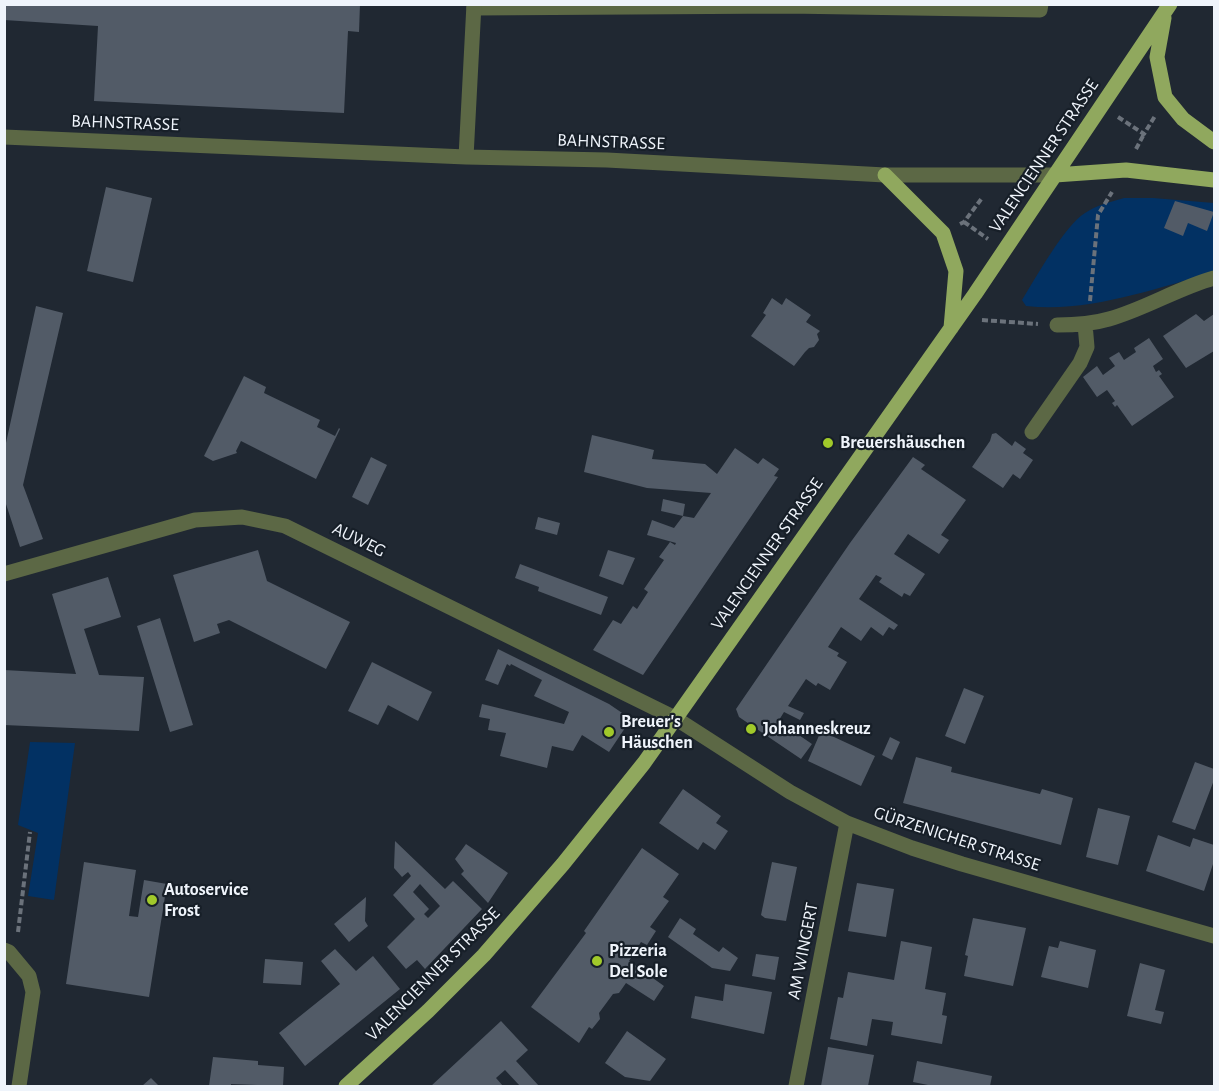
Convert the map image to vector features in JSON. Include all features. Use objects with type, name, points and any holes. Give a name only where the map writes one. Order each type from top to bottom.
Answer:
[{"type":"main road","points":[[1167,8],[1157,57],[1165,97],[1183,119],[1215,142]]},
{"type":"main road","name":"VALENCIENNER STRASSE","points":[[346,1086],[428,1011],[484,955],[644,763],[954,323],[1167,8]]},
{"type":"main road","name":"BAHNSTRASSE","points":[[1055,175],[1126,170],[1215,180]]},
{"type":"main road","points":[[885,175],[943,233],[956,271],[954,323]]},
{"type":"street","points":[[466,157],[474,6],[788,6],[1041,10],[1041,4]]},
{"type":"street","name":"BAHNSTRASSE","points":[[4,137],[466,157],[607,160],[885,175],[1055,175]]},
{"type":"street","points":[[1057,326],[1085,324],[1111,318],[1215,278]]},
{"type":"street","points":[[1032,432],[1080,363],[1087,346],[1085,324]]},
{"type":"street","name":"AUWEG","points":[[4,574],[195,520],[242,517],[285,526],[675,718]]},
{"type":"street","name":"GÜRZENICHER STRASSE","points":[[675,718],[790,792],[848,823],[912,848],[962,864],[1215,936]]},
{"type":"street","name":"AM WINGERT","points":[[796,1086],[848,823]]},
{"type":"street","points":[[7,951],[29,976],[33,992],[19,1086]]},
{"type":"path","points":[[1101,105],[1144,134],[1165,97]]},
{"type":"path","points":[[1085,324],[1092,294],[1098,215],[1126,170]]},
{"type":"path","points":[[943,233],[964,222],[998,175]]},
{"type":"path","points":[[954,323],[1057,326]]},
{"type":"path","points":[[7,951],[19,929],[30,832]]},
{"type":"shaded area","points":[[1124,198],[1214,203],[1214,273],[1098,303],[1050,307],[1026,306],[1022,300],[1051,253],[1077,219],[1090,210]]},
{"type":"shaded area","points":[[30,742],[75,743],[54,900],[28,896],[38,833],[18,825]]},
{"type":"building","points":[[4,4],[360,4],[359,32],[348,31],[344,113],[94,101],[98,26],[4,20]]},
{"type":"building","points":[[106,187],[152,198],[133,282],[87,271]]},
{"type":"building","points":[[1175,201],[1214,212],[1207,231],[1188,223],[1183,236],[1164,228]]},
{"type":"building","points":[[772,298],[782,305],[786,298],[811,315],[806,322],[820,331],[817,334],[819,340],[814,347],[809,348],[794,366],[751,336],[766,315],[763,313]]},
{"type":"building","points":[[36,306],[63,313],[23,485],[43,539],[20,547],[4,498],[4,452]]},
{"type":"building","points":[[1196,314],[1204,321],[1214,314],[1214,351],[1186,368],[1163,336]]},
{"type":"building","points":[[1149,338],[1163,359],[1153,366],[1156,372],[1159,370],[1162,374],[1159,376],[1174,397],[1132,426],[1117,405],[1115,407],[1112,403],[1115,401],[1107,390],[1097,397],[1083,377],[1097,366],[1103,375],[1115,366],[1109,358],[1119,352],[1124,360],[1136,352],[1134,348]]},
{"type":"building","points":[[244,376],[266,387],[264,393],[320,420],[317,427],[335,436],[340,429],[316,479],[241,441],[237,453],[213,461],[204,456]]},
{"type":"building","points":[[996,433],[1012,446],[1015,441],[1026,449],[1023,453],[1033,460],[1020,479],[1013,474],[1003,488],[972,467],[990,441],[992,434]]},
{"type":"building","points":[[592,435],[654,450],[652,459],[705,464],[717,474],[735,448],[758,464],[763,458],[779,469],[774,476],[778,477],[643,675],[593,650],[613,620],[621,624],[633,606],[637,609],[648,592],[644,589],[664,560],[659,557],[670,542],[675,545],[676,543],[647,535],[652,520],[674,528],[683,516],[694,518],[711,493],[647,488],[584,472]]},
{"type":"building","points":[[371,457],[387,465],[368,505],[352,497]]},
{"type":"building","points":[[913,457],[925,465],[921,469],[966,500],[941,535],[949,540],[939,554],[908,534],[894,554],[925,574],[910,596],[904,593],[902,597],[879,582],[882,578],[876,575],[859,599],[898,625],[894,630],[889,627],[883,636],[871,627],[861,641],[841,627],[828,647],[839,653],[837,656],[847,662],[830,690],[818,683],[816,686],[806,679],[788,706],[804,713],[800,720],[784,712],[776,725],[782,729],[784,725],[812,744],[801,759],[739,717],[736,709],[850,543]]},
{"type":"building","points":[[663,499],[685,504],[683,516],[661,511]]},
{"type":"building","points":[[538,517],[560,523],[557,535],[535,529]]},
{"type":"building","points":[[258,550],[267,581],[350,622],[326,669],[229,620],[217,624],[220,633],[194,642],[173,575]]},
{"type":"building","points":[[608,550],[635,558],[623,585],[599,576]]},
{"type":"building","points":[[520,564],[608,597],[601,615],[538,591],[539,587],[515,578]]},
{"type":"building","points":[[108,577],[121,617],[84,629],[99,675],[144,677],[139,731],[4,725],[4,670],[76,674],[52,594]]},
{"type":"building","points":[[160,618],[193,725],[170,732],[137,626]]},
{"type":"building","points":[[498,649],[609,704],[631,719],[609,752],[582,735],[573,751],[552,746],[547,768],[500,756],[506,733],[488,730],[490,719],[479,717],[482,704],[564,724],[569,712],[534,696],[542,680],[511,664],[510,666],[507,664],[498,685],[485,680]]},
{"type":"building","points":[[372,662],[432,692],[418,721],[388,705],[378,725],[348,711]]},
{"type":"building","points":[[964,688],[984,696],[965,744],[945,736]]},
{"type":"building","points":[[821,731],[875,756],[861,786],[808,761]]},
{"type":"building","points":[[890,737],[900,742],[892,760],[882,755]]},
{"type":"building","points":[[916,757],[952,767],[951,772],[1040,794],[1042,789],[1073,798],[1061,845],[903,803]]},
{"type":"building","points":[[1195,762],[1214,769],[1214,780],[1195,830],[1172,822]]},
{"type":"building","points":[[683,789],[721,816],[716,823],[728,831],[715,850],[703,842],[698,850],[659,823]]},
{"type":"building","points":[[1098,808],[1130,816],[1118,865],[1086,857]]},
{"type":"building","points":[[1158,835],[1190,847],[1193,838],[1214,845],[1214,861],[1204,891],[1146,871]]},
{"type":"building","points":[[395,841],[445,889],[453,881],[482,909],[425,969],[417,960],[406,969],[387,947],[415,919],[393,895],[411,876],[408,872],[402,877],[394,868]],"holes":[[[420,884],[440,906],[428,918],[424,914],[429,909],[413,892]]]},
{"type":"building","points":[[466,844],[508,873],[488,903],[461,874],[464,871],[455,859]]},
{"type":"building","points":[[642,848],[679,874],[663,897],[669,901],[650,927],[656,931],[647,945],[641,942],[629,961],[664,986],[654,1001],[626,983],[619,993],[613,994],[599,1013],[600,1019],[592,1029],[589,1027],[579,1043],[531,1007],[586,933],[584,931]]},
{"type":"building","points":[[84,862],[136,870],[129,916],[138,917],[144,880],[167,884],[149,997],[66,984]]},
{"type":"building","points":[[772,862],[797,867],[786,921],[765,918],[761,915]]},
{"type":"building","points":[[857,883],[894,889],[886,937],[848,931]]},
{"type":"building","points":[[366,897],[365,921],[368,926],[349,942],[334,924]]},
{"type":"building","points":[[680,918],[696,929],[693,934],[719,952],[723,947],[738,958],[730,971],[712,968],[668,937]]},
{"type":"building","points":[[973,918],[1026,928],[1013,986],[964,976],[968,956],[965,955]]},
{"type":"building","points":[[901,941],[932,947],[925,989],[946,993],[942,1015],[947,1016],[942,1044],[891,1035],[893,1022],[872,1019],[867,1046],[830,1039],[838,997],[843,998],[848,972],[894,980]]},
{"type":"building","points":[[1060,941],[1096,950],[1088,988],[1041,977],[1049,946],[1058,948]]},
{"type":"building","points":[[335,949],[356,971],[373,956],[400,989],[305,1066],[279,1033],[340,984],[321,961]]},
{"type":"building","points":[[756,954],[779,957],[775,980],[752,976]]},
{"type":"building","points":[[265,959],[303,962],[301,985],[263,983]]},
{"type":"building","points":[[1140,963],[1165,970],[1155,1010],[1164,1012],[1161,1024],[1127,1016]]},
{"type":"building","points":[[725,984],[772,992],[764,1034],[691,1018],[695,996],[723,1001]]},
{"type":"building","points":[[501,1021],[528,1050],[516,1061],[539,1086],[520,1086],[505,1070],[496,1078],[503,1086],[431,1086]]},
{"type":"building","points":[[627,1031],[666,1059],[650,1081],[625,1077],[605,1063]]},
{"type":"building","points":[[828,1047],[874,1055],[868,1086],[821,1086]]},
{"type":"building","points":[[213,1057],[258,1061],[258,1065],[284,1067],[283,1086],[231,1084],[231,1086],[209,1086]]},
{"type":"building","points":[[917,1061],[992,1076],[990,1086],[933,1086],[913,1082]]},
{"type":"building","points":[[151,1078],[159,1086],[142,1086]]},
{"type":"place","name":"Breuershäuschen","points":[[828,443]]},
{"type":"place","name":"Johanneskreuz","points":[[751,729]]},
{"type":"place","name":"Breuer's Häuschen","points":[[609,732]]},
{"type":"place","name":"Autoservice Frost","points":[[152,900]]},
{"type":"place","name":"Pizzeria Del Sole","points":[[597,961]]}]
